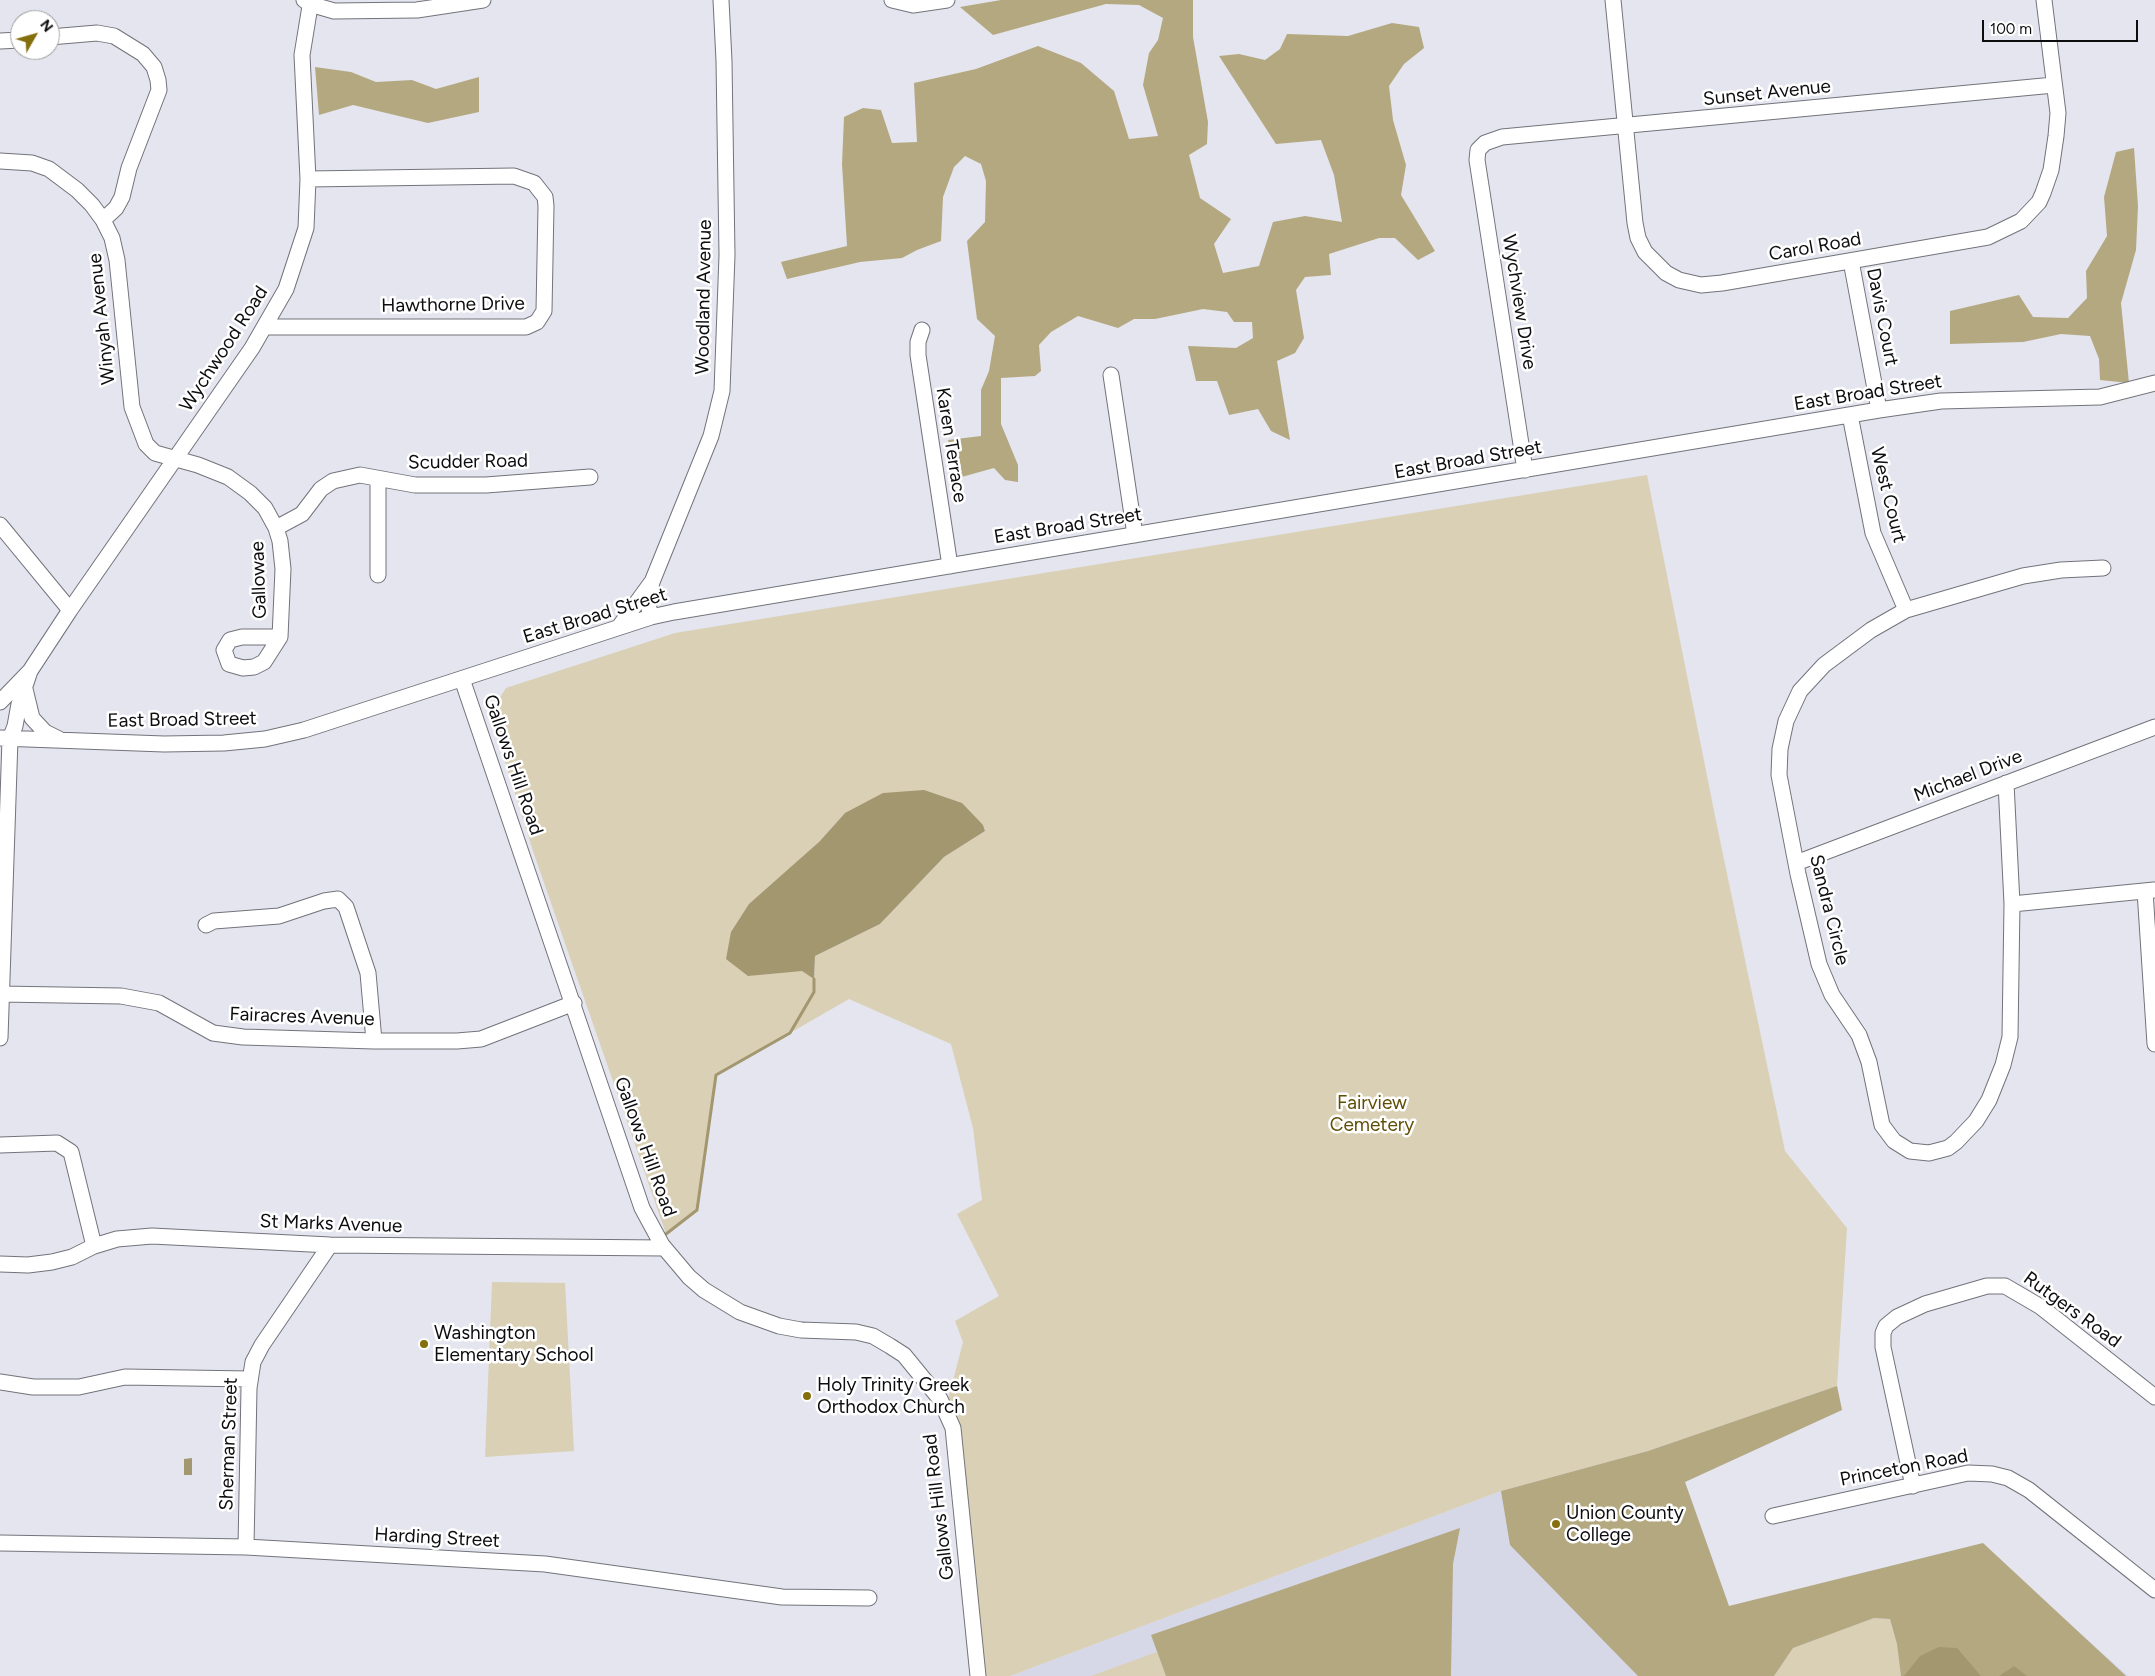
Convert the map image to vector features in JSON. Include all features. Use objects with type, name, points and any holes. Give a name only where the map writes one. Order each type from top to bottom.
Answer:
[{"type":"street","points":[[308,1],[334,11],[417,10],[483,0]]},
{"type":"street","name":"Woodland Avenue","points":[[651,617],[648,604],[652,582],[711,436],[722,391],[727,255],[724,61],[721,0]]},
{"type":"street","points":[[892,0],[912,5],[946,0]]},
{"type":"street","name":"Carol Road","points":[[1613,0],[1638,238],[1645,252],[1666,273],[1679,280],[1701,285],[1988,237],[2004,231],[2021,221],[2039,202],[2051,170],[2058,113],[2044,0]]},
{"type":"street","name":"Wychwood Road","points":[[0,702],[21,686],[70,610],[266,326],[286,289],[306,228],[308,179],[302,55],[308,1]]},
{"type":"street","points":[[60,36],[92,33],[114,36],[143,54],[154,67],[158,80],[159,90],[129,168],[122,198],[116,208],[102,220]]},
{"type":"street","name":"Sunset Avenue","points":[[1485,142],[1502,138],[2054,85]]},
{"type":"street","name":"Wychview Drive","points":[[1485,142],[1478,150],[1478,160],[1525,470]]},
{"type":"street","name":"Winyah Avenue","points":[[0,161],[32,163],[49,169],[77,190],[92,205],[102,220],[112,238],[117,260],[134,416],[146,444],[156,452],[175,460]]},
{"type":"street","name":"Hawthorne Drive","points":[[266,326],[526,327],[537,322],[544,311],[545,196],[534,183],[514,176],[308,179]]},
{"type":"street","name":"Davis Court","points":[[1851,261],[1880,410]]},
{"type":"street","name":"Karen Terrace","points":[[922,330],[918,342],[918,355],[950,566]]},
{"type":"street","points":[[1111,374],[1135,535]]},
{"type":"street","name":"East Broad Street","points":[[5,739],[224,744],[265,739],[304,730],[651,617],[1880,410],[1941,401],[2100,398],[2155,383]]},
{"type":"street","name":"West Court","points":[[1850,415],[1873,533],[1906,610]]},
{"type":"street","name":"Gallowae","points":[[175,460],[198,465],[228,477],[250,493],[264,508],[276,528],[280,540],[283,569],[280,637]]},
{"type":"street","name":"Scudder Road","points":[[276,528],[302,514],[321,489],[333,481],[360,475],[378,480],[415,485],[486,485],[590,477]]},
{"type":"street","points":[[378,480],[378,575]]},
{"type":"street","points":[[0,525],[70,610]]},
{"type":"street","name":"Sandra Circle","points":[[2006,783],[2012,904],[2010,1037],[2003,1065],[1989,1100],[1976,1121],[1948,1148],[1929,1153],[1920,1153],[1901,1147],[1882,1125],[1869,1062],[1859,1035],[1832,995],[1819,964],[1796,863],[1780,775],[1780,749],[1791,706],[1800,691],[1824,665],[1871,630],[1906,610],[2023,576],[2061,570],[2102,568]]},
{"type":"street","name":"Woodland Avenue","points":[[619,628],[652,582]]},
{"type":"street","name":"Gallows Hill Road","points":[[462,679],[574,1003],[642,1208],[664,1248],[689,1277],[704,1290],[746,1315],[779,1326],[801,1330],[856,1332],[873,1336],[904,1355],[940,1399],[953,1428],[978,1676]]},
{"type":"street","points":[[21,686],[32,718],[45,732],[60,739]]},
{"type":"street","name":"Wychwood Road","points":[[0,1038],[5,739],[16,726],[21,686]]},
{"type":"street","name":"Michael Drive","points":[[1796,863],[2155,727]]},
{"type":"street","points":[[2012,904],[2150,890],[2155,1042]]},
{"type":"street","points":[[206,925],[214,920],[279,916],[324,901],[338,899],[348,912],[368,973],[374,1041]]},
{"type":"street","name":"Fairacres Avenue","points":[[1,994],[121,996],[159,1003],[213,1033],[243,1037],[374,1041],[457,1041],[481,1039],[574,1003]]},
{"type":"street","points":[[0,1145],[56,1143],[71,1152],[94,1246]]},
{"type":"street","name":"St Marks Avenue","points":[[0,1264],[28,1265],[52,1262],[72,1257],[94,1246],[117,1239],[152,1236],[330,1245],[664,1248]]},
{"type":"street","name":"Sherman Street","points":[[246,1547],[250,1379],[253,1362],[262,1345],[330,1245]]},
{"type":"street","name":"Rutgers Road","points":[[1913,1486],[1882,1347],[1883,1333],[1886,1326],[1897,1317],[1925,1304],[1987,1286],[2005,1286],[2040,1307],[2155,1398]]},
{"type":"street","points":[[0,1382],[33,1387],[79,1387],[125,1378],[250,1379]]},
{"type":"street","name":"Princeton Road","points":[[1773,1516],[1968,1473],[1992,1474],[2008,1478],[2029,1490],[2155,1590]]},
{"type":"street","name":"Harding Street","points":[[0,1543],[246,1547],[544,1564],[782,1597],[869,1598]]},
{"type":"shaded area","points":[[1001,0],[1193,0],[1193,37],[1208,122],[1207,144],[1189,155],[1200,198],[1231,219],[1214,244],[1223,273],[1259,266],[1273,222],[1305,216],[1342,222],[1334,175],[1321,140],[1276,144],[1219,56],[1239,54],[1265,60],[1280,49],[1287,34],[1348,36],[1392,23],[1419,27],[1424,48],[1404,64],[1389,86],[1393,120],[1406,165],[1401,195],[1435,251],[1418,260],[1395,238],[1379,238],[1329,254],[1331,275],[1305,277],[1296,290],[1304,338],[1295,353],[1277,361],[1290,440],[1271,431],[1258,409],[1229,415],[1217,381],[1196,381],[1188,346],[1236,348],[1253,338],[1252,322],[1234,322],[1227,312],[1203,309],[1155,319],[1134,319],[1118,328],[1078,316],[1051,332],[1039,345],[1041,371],[1035,376],[1001,378],[1001,424],[1018,465],[1018,482],[1005,480],[994,468],[958,478],[948,440],[981,436],[981,390],[989,371],[995,336],[977,319],[967,241],[985,222],[986,181],[981,164],[965,156],[954,167],[943,197],[941,241],[902,258],[860,262],[787,279],[781,262],[847,246],[842,164],[844,117],[863,108],[881,110],[892,143],[917,142],[914,83],[976,69],[1038,46],[1081,63],[1114,91],[1129,139],[1158,136],[1143,85],[1149,53],[1158,40],[1163,18],[1139,5],[1106,4],[993,35],[960,7]]},
{"type":"shaded area","points":[[315,67],[351,72],[376,82],[412,80],[436,89],[479,77],[479,112],[428,123],[353,105],[319,115]]},
{"type":"shaded area","points":[[2134,148],[2138,206],[2136,250],[2121,303],[2129,383],[2100,380],[2099,359],[2090,336],[2061,334],[2023,342],[1950,344],[1950,311],[2019,295],[2033,317],[2068,318],[2087,298],[2086,271],[2107,236],[2104,197],[2116,152]]},
{"type":"shaded area","points":[[924,790],[962,803],[983,825],[985,831],[944,857],[880,924],[815,956],[814,979],[802,971],[748,976],[726,959],[731,932],[749,904],[819,842],[845,813],[883,793]]},
{"type":"shaded area","name":"Union County College","points":[[1837,1386],[1842,1410],[1685,1482],[1729,1606],[1981,1544],[2128,1676],[1010,1676],[1501,1491],[1648,1451]]},
{"type":"shaded area","points":[[1837,1386],[1842,1410],[1685,1482],[1729,1606],[1983,1543],[2126,1676],[1901,1676],[1897,1644],[1890,1619],[1874,1618],[1793,1648],[1774,1676],[1638,1676],[1510,1545],[1501,1491],[1648,1451]]},
{"type":"shaded area","points":[[192,1458],[192,1475],[184,1475],[184,1459]]},
{"type":"shaded area","points":[[1460,1528],[1453,1564],[1451,1676],[1166,1676],[1151,1635]]},
{"type":"shaded area","points":[[1939,1647],[1957,1648],[1981,1676],[1904,1676],[1920,1656]]},
{"type":"shaded area","points":[[2014,1666],[2027,1676],[1999,1676]]},
{"type":"green space","name":"Fairview Cemetery","points":[[1647,475],[1716,821],[1785,1151],[1847,1228],[1837,1386],[1648,1451],[1501,1491],[1010,1676],[983,1676],[948,1400],[963,1342],[955,1321],[999,1296],[957,1214],[982,1200],[973,1128],[951,1044],[849,999],[717,1075],[697,1210],[666,1234],[533,851],[490,713],[506,688],[675,633]],"holes":[[[845,813],[977,820],[983,825],[985,831],[944,857],[880,924],[815,956],[814,978],[802,971],[819,842]]]},
{"type":"green space","points":[[492,1282],[565,1283],[574,1451],[485,1457]]},
{"type":"green space","points":[[1874,1618],[1890,1619],[1897,1644],[1901,1676],[1774,1676],[1793,1648]]},
{"type":"green space","points":[[1157,1652],[1166,1676],[1091,1676]]},
{"type":"waterway","points":[[666,1234],[697,1210],[716,1075],[790,1033],[814,992],[814,979]]},
{"type":"place","name":"Washington Elementary School","points":[[424,1344]]},
{"type":"place","name":"Holy Trinity Greek Orthodox Church","points":[[807,1396]]},
{"type":"place","name":"Union County College","points":[[1556,1524]]}]
